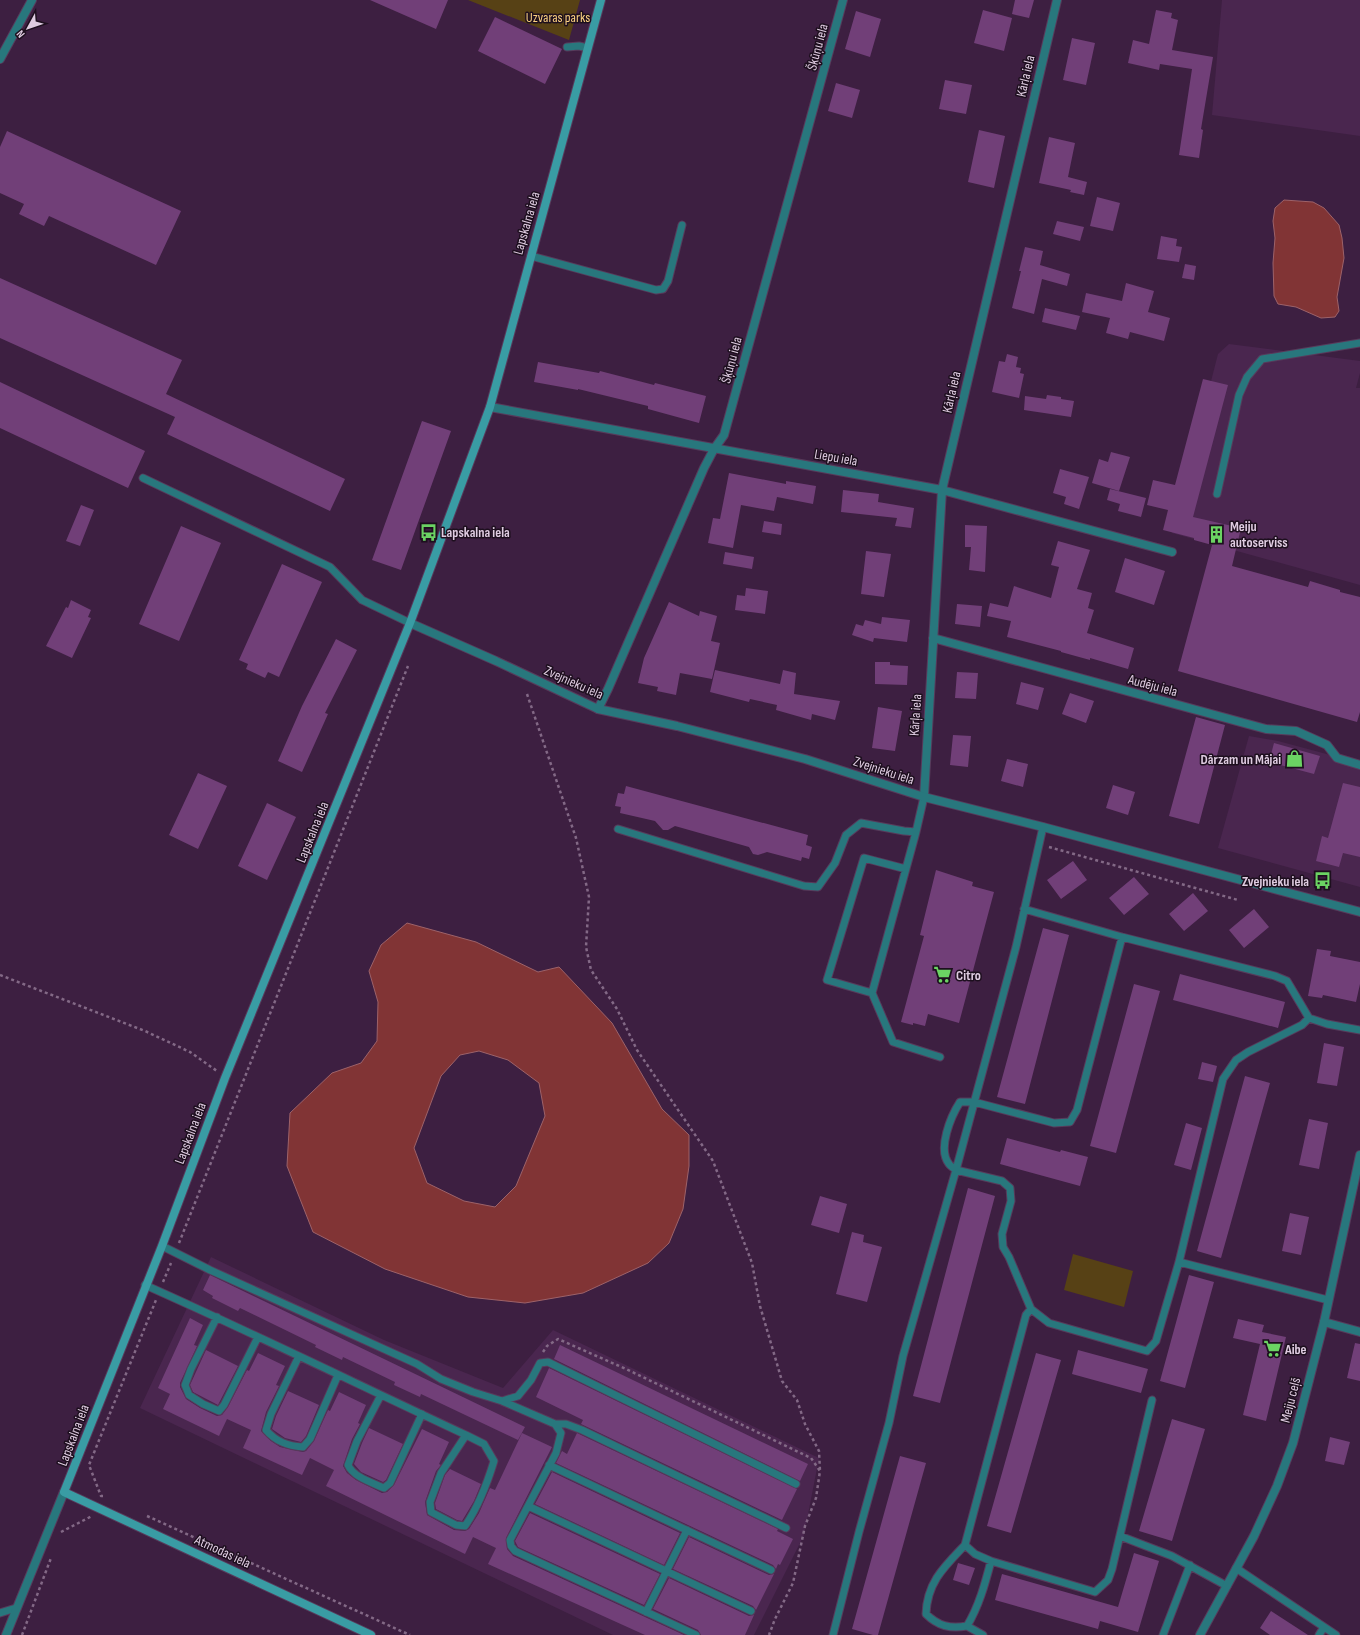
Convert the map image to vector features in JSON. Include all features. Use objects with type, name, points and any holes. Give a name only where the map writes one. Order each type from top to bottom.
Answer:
[{"type":"main road","name":"Lapskalna iela","points":[[64,1492],[145,1284],[162,1246],[225,1078],[410,624],[490,408],[601,0]]},
{"type":"main road","name":"Atmodas iela","points":[[64,1492],[371,1635]]},
{"type":"street","points":[[0,58],[32,0]]},
{"type":"street","name":"Šķūņu iela","points":[[598,709],[714,448],[724,435],[844,0]]},
{"type":"street","name":"Kārļa iela","points":[[924,797],[942,490],[1057,0]]},
{"type":"street","name":"Liepu iela","points":[[490,408],[942,490],[1172,552]]},
{"type":"street","name":"Zvejnieku iela","points":[[410,624],[496,661],[598,709],[677,726],[805,759],[924,797],[1043,827],[1360,912]]},
{"type":"street","name":"Audēju iela","points":[[933,638],[1266,729],[1296,731],[1327,745],[1337,758],[1360,765]]},
{"type":"street","name":"Meiju ceļš","points":[[1200,1635],[1254,1536],[1277,1486],[1293,1443],[1324,1322],[1360,1155]]},
{"type":"street","points":[[1324,1322],[1360,1332]]},
{"type":"street","name":"Lapskalna iela","points":[[6,1635],[64,1492]]},
{"type":"lane","points":[[567,47],[579,46],[588,48]]},
{"type":"lane","points":[[531,256],[656,290],[664,289],[668,282],[682,225]]},
{"type":"lane","points":[[1217,494],[1239,395],[1247,377],[1262,359],[1360,343]]},
{"type":"lane","points":[[143,478],[330,567],[362,600],[410,624]]},
{"type":"lane","points":[[924,797],[916,832],[872,993],[893,1042],[940,1057]]},
{"type":"lane","points":[[618,829],[804,886],[818,887],[835,863],[846,835],[861,823],[916,832]]},
{"type":"lane","points":[[833,1635],[860,1524],[889,1423],[903,1356],[956,1170],[1016,947],[1043,827]]},
{"type":"lane","points":[[872,993],[827,980],[864,858],[906,869]]},
{"type":"lane","points":[[1024,909],[1122,937],[1274,976],[1287,981],[1309,1018],[1327,1024],[1360,1030]]},
{"type":"lane","points":[[1122,937],[1078,1110],[1070,1122],[1054,1123],[974,1102],[960,1102],[952,1115],[948,1126],[944,1151],[948,1164],[956,1170],[1002,1181],[1010,1188],[1011,1201],[1002,1234],[1003,1246],[1031,1309],[1049,1323],[1147,1351],[1156,1341],[1179,1262],[1223,1080],[1236,1060],[1248,1052],[1302,1025],[1309,1018]]},
{"type":"lane","points":[[162,1246],[210,1270],[416,1364],[440,1379],[473,1392],[502,1401],[555,1424],[566,1424],[582,1430],[786,1528]]},
{"type":"lane","points":[[1179,1262],[1328,1300]]},
{"type":"lane","points":[[145,1284],[217,1317],[422,1414],[466,1435],[484,1444],[494,1460],[488,1482],[474,1512],[465,1526],[456,1525],[431,1512],[430,1502],[441,1473],[466,1435]]},
{"type":"lane","points":[[983,1635],[967,1626],[954,1628],[933,1621],[926,1614],[926,1601],[939,1573],[965,1545],[1026,1315],[1031,1309]]},
{"type":"lane","points":[[217,1317],[191,1369],[186,1385],[189,1395],[202,1404],[219,1411],[224,1405],[258,1337]]},
{"type":"lane","points":[[299,1356],[271,1414],[266,1430],[273,1438],[290,1446],[303,1447],[310,1439],[338,1375]]},
{"type":"lane","points":[[502,1401],[518,1396],[531,1380],[540,1363],[548,1362],[796,1484]]},
{"type":"lane","points":[[381,1395],[357,1441],[348,1465],[350,1470],[384,1488],[390,1483],[422,1414]]},
{"type":"lane","points":[[965,1545],[975,1554],[991,1561],[1095,1592],[1108,1580],[1120,1536],[1152,1400]]},
{"type":"lane","points":[[555,1424],[561,1433],[556,1453],[510,1540],[511,1546],[515,1551],[696,1635]]},
{"type":"lane","points":[[549,1465],[771,1570]]},
{"type":"lane","points":[[528,1506],[751,1611]]},
{"type":"lane","points":[[646,1612],[687,1530]]},
{"type":"lane","points":[[1120,1536],[1172,1556],[1227,1586]]},
{"type":"lane","points":[[967,1626],[974,1614],[981,1596],[991,1561]]},
{"type":"lane","points":[[1163,1635],[1190,1565]]},
{"type":"lane","points":[[1236,1568],[1336,1635]]},
{"type":"lane","points":[[0,1613],[16,1608]]},
{"type":"lane","points":[[1319,1635],[1324,1627]]},
{"type":"path","points":[[108,1499],[101,1496],[89,1465],[160,1291],[408,666]]},
{"type":"path","points":[[527,694],[576,838],[589,897],[586,947],[591,970],[617,1009],[637,1050],[713,1161],[752,1263],[760,1306],[782,1381],[797,1400],[805,1424],[819,1451],[820,1471]]},
{"type":"path","points":[[1039,845],[1238,900]]},
{"type":"path","points":[[0,975],[124,1022],[168,1041],[201,1059],[225,1078]]},
{"type":"path","points":[[58,1539],[61,1531],[94,1515]]},
{"type":"path","points":[[144,1515],[410,1635]]},
{"type":"path","points":[[22,1635],[53,1553]]},
{"type":"shaded area","points":[[1222,0],[1360,0],[1360,136],[1212,115]]},
{"type":"shaded area","points":[[1284,200],[1313,202],[1324,208],[1339,225],[1344,258],[1337,297],[1339,311],[1335,317],[1321,318],[1296,307],[1278,304],[1274,296],[1273,263],[1275,238],[1273,221],[1275,208]]},
{"type":"shaded area","points":[[1229,344],[1360,361],[1360,373],[1356,388],[1360,388],[1360,585],[1172,533],[1218,354]]},
{"type":"shaded area","points":[[1249,736],[1278,741],[1360,763],[1360,887],[1218,848]]},
{"type":"shaded area","points":[[407,923],[476,942],[538,972],[559,967],[612,1023],[662,1109],[689,1135],[689,1166],[683,1209],[669,1243],[648,1263],[583,1293],[525,1303],[468,1297],[385,1269],[313,1232],[287,1166],[290,1113],[332,1073],[361,1063],[377,1041],[378,1002],[369,971],[381,945]],"holes":[[[479,1051],[508,1060],[539,1083],[545,1116],[516,1186],[495,1207],[464,1201],[427,1183],[414,1148],[441,1076],[460,1055]]]},
{"type":"shaded area","points":[[211,1257],[384,1340],[503,1388],[553,1330],[819,1458],[804,1535],[754,1635],[613,1635],[140,1408]]},
{"type":"green space","name":"Uzvaras parks","points":[[468,0],[580,0],[569,40]]},
{"type":"green space","points":[[1073,1254],[1133,1271],[1124,1307],[1064,1290]]},
{"type":"building","points":[[370,0],[448,0],[436,29]]},
{"type":"building","points":[[1015,0],[1034,0],[1029,18],[1012,14]]},
{"type":"building","points":[[983,10],[1012,18],[1004,51],[974,43]]},
{"type":"building","points":[[1156,10],[1172,13],[1171,18],[1178,20],[1172,50],[1213,57],[1201,129],[1203,130],[1199,158],[1179,155],[1192,69],[1160,64],[1159,70],[1128,63],[1133,40],[1149,44]]},
{"type":"building","points":[[856,11],[881,19],[870,57],[845,49]]},
{"type":"building","points":[[495,17],[562,49],[545,84],[478,51]]},
{"type":"building","points":[[1072,38],[1095,43],[1086,85],[1063,80]]},
{"type":"building","points":[[945,80],[972,85],[966,114],[939,109]]},
{"type":"building","points":[[836,83],[860,90],[852,118],[828,111]]},
{"type":"building","points":[[979,130],[1005,136],[994,188],[968,182]]},
{"type":"building","points":[[7,131],[181,211],[156,265],[49,216],[44,226],[19,214],[24,204],[0,193],[0,147]]},
{"type":"building","points":[[1049,137],[1075,143],[1068,177],[1087,182],[1084,195],[1070,192],[1071,190],[1039,183]]},
{"type":"building","points":[[1097,197],[1120,203],[1113,231],[1090,226]]},
{"type":"building","points":[[1057,221],[1084,227],[1080,241],[1053,234]]},
{"type":"building","points":[[1161,236],[1177,239],[1176,246],[1182,247],[1179,262],[1157,259]]},
{"type":"building","points":[[1025,247],[1043,251],[1040,265],[1070,274],[1067,286],[1042,279],[1034,314],[1012,308]]},
{"type":"building","points":[[1185,264],[1196,266],[1194,280],[1182,278]]},
{"type":"building","points":[[0,278],[182,360],[166,394],[345,479],[330,511],[167,434],[175,417],[0,338]]},
{"type":"building","points":[[1126,283],[1154,291],[1148,312],[1170,318],[1164,341],[1130,332],[1128,339],[1106,333],[1110,318],[1082,312],[1086,293],[1122,301]]},
{"type":"building","points":[[1045,308],[1080,316],[1076,330],[1042,322]]},
{"type":"building","points":[[1007,354],[1018,357],[1016,367],[1021,368],[1020,373],[1024,374],[1019,398],[992,392],[999,361],[1005,362]]},
{"type":"building","points":[[538,362],[599,373],[600,371],[654,385],[655,383],[706,396],[699,423],[648,409],[648,406],[578,389],[534,382]]},
{"type":"building","points":[[1203,379],[1228,385],[1193,517],[1241,528],[1232,566],[1308,587],[1310,581],[1340,590],[1340,592],[1360,597],[1360,712],[1357,722],[1178,671],[1212,545],[1194,540],[1194,538],[1163,530],[1168,510],[1147,505],[1153,480],[1175,485]]},
{"type":"building","points":[[0,382],[145,451],[128,488],[0,428]]},
{"type":"building","points":[[1047,395],[1074,401],[1071,417],[1024,410],[1025,396],[1046,399]]},
{"type":"building","points":[[422,421],[451,431],[401,570],[372,560]]},
{"type":"building","points":[[1111,452],[1130,457],[1119,491],[1092,483],[1099,459],[1108,462]]},
{"type":"building","points":[[1060,469],[1089,477],[1079,509],[1064,504],[1066,497],[1053,493]]},
{"type":"building","points":[[729,473],[786,484],[786,481],[816,486],[813,504],[777,497],[774,511],[741,505],[733,548],[708,543],[713,518],[720,519]]},
{"type":"building","points":[[1110,489],[1146,498],[1141,517],[1118,511],[1120,504],[1107,500]]},
{"type":"building","points":[[843,490],[879,494],[878,502],[914,508],[911,528],[895,526],[897,518],[841,512]]},
{"type":"building","points":[[81,505],[94,510],[80,546],[66,541]]},
{"type":"building","points":[[764,521],[782,524],[781,535],[762,532]]},
{"type":"building","points":[[965,525],[987,526],[985,572],[969,570],[971,547],[965,547]]},
{"type":"building","points":[[181,526],[221,543],[179,641],[139,624]]},
{"type":"building","points":[[1058,541],[1090,550],[1077,589],[1092,593],[1088,608],[1094,610],[1087,633],[1134,648],[1128,669],[1007,637],[1011,621],[987,616],[990,603],[1008,607],[1014,586],[1051,598],[1059,567],[1051,565]]},
{"type":"building","points":[[866,551],[891,554],[884,597],[861,594]]},
{"type":"building","points":[[725,552],[754,557],[752,569],[723,564]]},
{"type":"building","points":[[1125,558],[1165,571],[1154,605],[1115,592]]},
{"type":"building","points":[[282,564],[322,582],[279,677],[268,672],[265,678],[246,669],[248,664],[239,660]]},
{"type":"building","points":[[746,588],[768,591],[765,614],[735,610],[737,595],[745,596]]},
{"type":"building","points":[[71,600],[91,610],[88,617],[91,618],[72,658],[46,646]]},
{"type":"building","points":[[669,602],[699,616],[700,611],[717,616],[711,641],[720,643],[712,679],[680,673],[676,695],[657,691],[658,687],[638,683],[644,658]]},
{"type":"building","points":[[957,604],[982,606],[980,627],[955,624]]},
{"type":"building","points":[[882,617],[910,620],[907,642],[874,638],[873,642],[852,635],[856,624],[863,626],[865,620],[881,624]]},
{"type":"building","points":[[336,639],[357,650],[325,713],[328,714],[302,772],[278,761],[302,706]]},
{"type":"building","points":[[875,662],[890,662],[890,665],[908,666],[907,685],[875,684]]},
{"type":"building","points":[[715,670],[780,684],[783,670],[796,673],[794,694],[840,701],[835,720],[812,714],[811,720],[776,710],[777,705],[750,699],[749,702],[710,692]]},
{"type":"building","points":[[957,672],[978,673],[976,699],[955,698]]},
{"type":"building","points":[[1021,682],[1044,688],[1038,710],[1016,704]]},
{"type":"building","points":[[1070,693],[1094,701],[1086,723],[1062,714]]},
{"type":"building","points":[[878,707],[902,711],[895,751],[872,748]]},
{"type":"building","points":[[1196,717],[1225,725],[1199,824],[1169,816]]},
{"type":"building","points":[[953,735],[971,736],[968,767],[950,765]]},
{"type":"building","name":"Dārzam un Mājai","points":[[1274,743],[1320,756],[1314,774],[1269,762]]},
{"type":"building","points":[[1007,759],[1028,764],[1023,787],[1001,781]]},
{"type":"building","points":[[198,773],[227,786],[198,849],[169,835]]},
{"type":"building","points":[[1343,783],[1360,787],[1360,857],[1343,853],[1339,867],[1316,861],[1322,836],[1328,838]]},
{"type":"building","points":[[1113,785],[1135,792],[1128,815],[1106,808]]},
{"type":"building","points":[[626,786],[808,835],[806,845],[812,847],[809,859],[802,857],[801,861],[767,852],[758,855],[753,854],[749,847],[675,826],[668,830],[663,830],[655,821],[620,813],[621,807],[615,806],[618,793],[624,794]]},
{"type":"building","points":[[267,803],[296,817],[267,880],[238,866]]},
{"type":"building","points":[[1073,861],[1087,880],[1061,899],[1047,880]]},
{"type":"building","name":"Citro","points":[[936,870],[973,882],[972,886],[994,892],[959,1023],[928,1014],[925,1026],[913,1023],[913,1025],[901,1022],[924,936],[920,935]]},
{"type":"building","points":[[1134,877],[1149,894],[1124,915],[1109,898]]},
{"type":"building","points":[[1193,893],[1208,911],[1184,931],[1169,914]]},
{"type":"building","points":[[1254,909],[1269,927],[1244,948],[1229,930]]},
{"type":"building","points":[[1043,928],[1069,935],[1025,1104],[997,1097]]},
{"type":"building","points":[[1317,949],[1331,951],[1330,956],[1360,962],[1360,984],[1356,1002],[1323,995],[1322,998],[1308,996]]},
{"type":"building","points":[[1180,974],[1285,1002],[1278,1028],[1173,1000]]},
{"type":"building","points":[[1134,984],[1160,991],[1116,1153],[1090,1146]]},
{"type":"building","points":[[1324,1043],[1344,1047],[1337,1086],[1317,1083]]},
{"type":"building","points":[[1202,1062],[1217,1066],[1213,1082],[1198,1079]]},
{"type":"building","points":[[1245,1076],[1270,1083],[1221,1258],[1197,1251]]},
{"type":"building","points":[[1309,1119],[1328,1123],[1319,1169],[1299,1165]]},
{"type":"building","points":[[1186,1123],[1202,1128],[1191,1170],[1174,1165]]},
{"type":"building","points":[[1007,1138],[1060,1152],[1061,1150],[1088,1157],[1080,1186],[1000,1164]]},
{"type":"building","points":[[968,1188],[995,1196],[940,1403],[913,1396]]},
{"type":"building","points":[[820,1196],[847,1204],[839,1233],[811,1225]]},
{"type":"building","points":[[1290,1213],[1309,1217],[1301,1255],[1282,1251]]},
{"type":"building","points":[[852,1232],[864,1235],[863,1242],[882,1247],[867,1302],[836,1294]]},
{"type":"building","points":[[210,1275],[525,1427],[518,1440],[421,1394],[420,1397],[394,1385],[395,1382],[343,1357],[342,1360],[315,1347],[316,1345],[240,1308],[238,1311],[212,1298],[213,1296],[203,1290]]},
{"type":"building","points":[[1189,1275],[1214,1282],[1185,1388],[1160,1381]]},
{"type":"building","points":[[190,1318],[203,1325],[194,1345],[197,1346],[180,1383],[180,1387],[186,1399],[217,1416],[222,1415],[228,1407],[247,1370],[249,1371],[258,1353],[285,1366],[276,1385],[279,1386],[266,1412],[261,1431],[271,1441],[280,1447],[303,1452],[306,1451],[314,1441],[328,1410],[330,1411],[339,1392],[366,1405],[343,1466],[347,1473],[356,1480],[382,1493],[387,1492],[394,1485],[422,1429],[449,1442],[439,1464],[441,1465],[436,1471],[425,1502],[427,1515],[454,1530],[465,1531],[469,1529],[479,1513],[490,1488],[495,1490],[522,1433],[552,1447],[506,1538],[507,1549],[513,1556],[684,1635],[645,1635],[488,1564],[496,1548],[473,1537],[465,1554],[326,1486],[334,1470],[310,1458],[302,1475],[243,1448],[251,1430],[227,1419],[219,1436],[163,1409],[170,1394],[158,1388]]},
{"type":"building","points":[[1238,1319],[1264,1325],[1262,1332],[1286,1337],[1266,1421],[1243,1415],[1260,1344],[1233,1338]]},
{"type":"building","points":[[1355,1343],[1360,1344],[1360,1381],[1347,1378]]},
{"type":"building","points":[[560,1345],[808,1464],[800,1481],[554,1359]]},
{"type":"building","points":[[206,1350],[238,1366],[218,1405],[193,1392],[190,1385]]},
{"type":"building","points":[[1078,1350],[1148,1369],[1141,1393],[1072,1374]]},
{"type":"building","points":[[1036,1353],[1061,1360],[1011,1533],[987,1526]]},
{"type":"building","points":[[549,1368],[797,1489],[782,1520],[581,1424],[583,1420],[536,1397]]},
{"type":"building","points":[[288,1391],[319,1405],[306,1436],[301,1442],[285,1438],[272,1429],[276,1416]]},
{"type":"building","points":[[1172,1419],[1205,1429],[1172,1541],[1139,1531]]},
{"type":"building","points":[[369,1428],[403,1444],[386,1480],[383,1482],[361,1472],[354,1464]]},
{"type":"building","points":[[577,1433],[778,1529],[777,1531],[793,1539],[780,1565],[778,1564],[776,1569],[773,1565],[556,1463],[562,1451],[567,1454]]},
{"type":"building","points":[[1330,1437],[1350,1442],[1344,1465],[1325,1461]]},
{"type":"building","points":[[900,1456],[926,1463],[878,1635],[873,1635],[852,1629]]},
{"type":"building","points":[[450,1469],[481,1484],[474,1501],[462,1521],[436,1509],[435,1503],[445,1475]]},
{"type":"building","points":[[552,1472],[680,1533],[664,1565],[535,1504]]},
{"type":"building","points":[[530,1513],[660,1574],[644,1605],[518,1547],[515,1541]]},
{"type":"building","points":[[689,1537],[769,1575],[774,1574],[756,1610],[753,1606],[673,1569]]},
{"type":"building","points":[[1134,1553],[1159,1561],[1138,1632],[1100,1621],[1098,1629],[995,1600],[1002,1574],[1118,1607]]},
{"type":"building","points":[[958,1563],[975,1568],[969,1585],[953,1580]]},
{"type":"building","points":[[669,1578],[749,1616],[754,1615],[745,1635],[701,1635],[698,1630],[653,1609]]},
{"type":"building","points":[[1271,1611],[1308,1635],[1270,1635],[1260,1628]]},
{"type":"place","name":"Lapskalna iela","points":[[428,532]]},
{"type":"place","name":"Meiju autoserviss","points":[[1217,534]]},
{"type":"place","name":"Dārzam un Mājai","points":[[1294,759]]},
{"type":"place","name":"Zvejnieku iela","points":[[1322,881]]},
{"type":"place","name":"Citro","points":[[943,975]]},
{"type":"place","name":"Aibe","points":[[1272,1349]]}]
